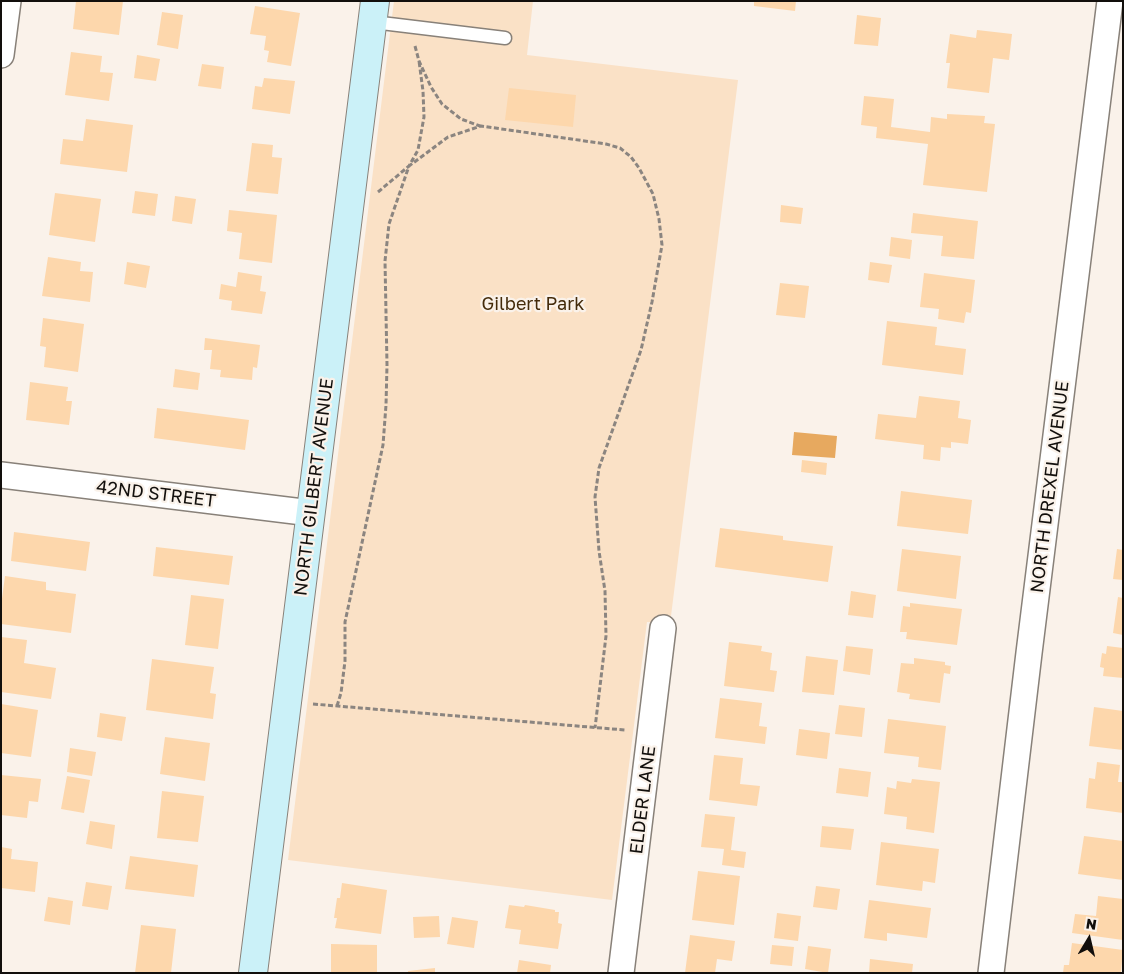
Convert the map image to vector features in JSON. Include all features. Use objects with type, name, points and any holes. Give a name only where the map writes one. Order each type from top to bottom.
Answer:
[{"type":"street","points":[[1,55],[8,1]]},
{"type":"street","name":"NORTH DREXEL AVENUE","points":[[991,973],[1110,1]]},
{"type":"street","name":"NORTH GILBERT AVENUE","points":[[253,973],[374,12]]},
{"type":"street","name":"42ND STREET","points":[[1,475],[311,513]]},
{"type":"street","name":"ELDER LANE","points":[[621,973],[663,628]]},
{"type":"lane","points":[[374,12],[413,27],[505,38]]},
{"type":"path","points":[[337,706],[341,693],[345,661],[345,622],[383,445],[387,365],[384,261],[389,224],[409,166],[418,150],[424,116],[423,91],[413,27]]},
{"type":"path","points":[[419,61],[431,87],[442,104],[461,119],[481,126],[606,144],[620,148],[631,157],[639,168],[653,194],[660,219],[662,245],[641,350],[600,468],[595,496],[605,591],[606,636],[595,728]]},
{"type":"path","points":[[409,166],[448,137],[481,126]]},
{"type":"path","points":[[287,702],[651,733]]},
{"type":"green space","name":"Gilbert Park","points":[[394,1],[533,1],[527,55],[738,80],[670,624],[647,622],[612,900],[288,860]]},
{"type":"shaded area","points":[[794,432],[837,436],[835,458],[792,455]]},
{"type":"building","points":[[76,1],[123,1],[119,35],[73,29]]},
{"type":"building","points":[[754,1],[796,1],[795,11],[754,6]]},
{"type":"building","points":[[255,6],[300,13],[291,66],[267,62],[269,51],[264,50],[266,36],[250,34]]},
{"type":"building","points":[[162,12],[183,15],[178,49],[157,45]]},
{"type":"building","points":[[857,15],[881,18],[878,46],[854,44]]},
{"type":"building","points":[[977,30],[1012,34],[1009,60],[993,58],[989,93],[947,88],[950,63],[946,63],[950,34],[976,38]]},
{"type":"building","points":[[71,52],[102,56],[100,72],[113,73],[109,101],[65,95]]},
{"type":"building","points":[[137,55],[160,59],[156,81],[134,78]]},
{"type":"building","points":[[202,64],[224,67],[221,89],[198,86]]},
{"type":"building","points":[[264,78],[295,81],[290,114],[252,109],[255,86],[262,87]]},
{"type":"building","points":[[509,88],[576,95],[573,127],[505,120]]},
{"type":"building","points":[[864,96],[894,99],[891,127],[930,132],[931,117],[947,119],[947,114],[985,116],[984,123],[995,124],[987,192],[923,185],[928,144],[876,138],[877,127],[861,125]]},
{"type":"building","points":[[86,119],[133,125],[127,172],[60,164],[63,139],[83,141]]},
{"type":"building","points":[[252,143],[273,145],[272,157],[282,158],[278,194],[246,191]]},
{"type":"building","points":[[135,191],[158,194],[155,216],[132,213]]},
{"type":"building","points":[[55,193],[101,199],[95,242],[49,235]]},
{"type":"building","points":[[175,196],[196,199],[192,224],[172,221]]},
{"type":"building","points":[[781,205],[803,208],[801,224],[780,222]]},
{"type":"building","points":[[229,210],[277,215],[272,263],[239,259],[242,233],[227,231]]},
{"type":"building","points":[[913,213],[978,221],[974,259],[941,256],[943,236],[911,233]]},
{"type":"building","points":[[891,237],[912,240],[910,259],[889,256]]},
{"type":"building","points":[[48,257],[81,262],[80,271],[93,272],[90,302],[42,296]]},
{"type":"building","points":[[127,262],[150,266],[146,288],[124,284]]},
{"type":"building","points":[[870,262],[892,265],[889,283],[868,280]]},
{"type":"building","points":[[238,272],[262,276],[260,291],[266,292],[262,314],[231,310],[232,301],[219,299],[221,284],[236,287]]},
{"type":"building","points":[[924,273],[975,280],[971,313],[966,312],[964,323],[938,319],[939,309],[920,307]]},
{"type":"building","points":[[780,283],[809,286],[805,318],[776,315]]},
{"type":"building","points":[[43,318],[84,324],[78,372],[44,367],[46,347],[40,346]]},
{"type":"building","points":[[887,321],[937,327],[935,345],[966,349],[963,375],[882,365]]},
{"type":"building","points":[[205,338],[260,345],[257,368],[253,367],[252,380],[220,377],[221,370],[210,369],[212,350],[204,350]]},
{"type":"building","points":[[175,369],[200,373],[198,390],[173,387]]},
{"type":"building","points":[[30,382],[68,387],[66,401],[72,401],[69,425],[26,420]]},
{"type":"building","points":[[919,396],[960,401],[958,418],[971,420],[968,444],[951,442],[951,448],[941,447],[940,461],[923,459],[924,445],[875,439],[878,414],[916,418]]},
{"type":"building","points":[[157,408],[249,420],[245,450],[154,438]]},
{"type":"building","points":[[802,460],[827,463],[826,475],[801,472]]},
{"type":"building","points":[[901,491],[972,500],[968,534],[897,526]]},
{"type":"building","points":[[720,528],[783,536],[783,540],[833,546],[828,582],[715,567]]},
{"type":"building","points":[[14,532],[90,542],[86,571],[11,561]]},
{"type":"building","points":[[156,547],[233,556],[229,585],[153,576]]},
{"type":"building","points":[[902,549],[961,556],[956,599],[897,591]]},
{"type":"building","points":[[1117,549],[1123,550],[1123,580],[1113,579]]},
{"type":"building","points":[[5,576],[46,582],[46,590],[76,594],[71,633],[1,624]]},
{"type":"building","points":[[851,591],[876,595],[873,618],[848,615]]},
{"type":"building","points":[[191,595],[224,599],[218,649],[185,645]]},
{"type":"building","points":[[1118,597],[1123,598],[1123,635],[1113,633]]},
{"type":"building","points":[[910,603],[962,609],[957,645],[906,639],[907,632],[900,632],[903,606],[910,607]]},
{"type":"building","points":[[1,637],[27,640],[24,663],[56,668],[51,699],[1,692]]},
{"type":"building","points":[[729,642],[762,646],[761,651],[772,653],[770,670],[777,671],[774,692],[724,686]]},
{"type":"building","points":[[846,646],[873,649],[870,675],[843,671]]},
{"type":"building","points":[[1107,646],[1123,648],[1123,678],[1103,676],[1104,668],[1100,667],[1102,653],[1106,654]]},
{"type":"building","points":[[806,656],[838,660],[834,695],[802,692]]},
{"type":"building","points":[[914,658],[945,662],[945,665],[951,666],[950,674],[944,673],[940,703],[909,699],[910,694],[897,692],[901,663],[914,664]]},
{"type":"building","points":[[152,659],[214,667],[210,693],[216,694],[213,719],[146,710]]},
{"type":"building","points":[[720,698],[762,703],[759,726],[767,727],[765,744],[715,738]]},
{"type":"building","points":[[1,704],[38,710],[31,757],[1,753]]},
{"type":"building","points":[[839,705],[865,708],[862,737],[835,734]]},
{"type":"building","points":[[1094,707],[1123,711],[1123,750],[1089,746]]},
{"type":"building","points":[[100,713],[126,717],[122,741],[97,737]]},
{"type":"building","points":[[888,719],[946,726],[941,770],[918,767],[919,757],[884,753]]},
{"type":"building","points":[[799,729],[830,733],[827,759],[796,755]]},
{"type":"building","points":[[165,737],[210,743],[205,781],[160,774]]},
{"type":"building","points":[[70,748],[96,752],[92,776],[67,772]]},
{"type":"building","points":[[714,755],[743,758],[740,784],[760,786],[757,806],[709,800]]},
{"type":"building","points":[[1097,762],[1120,765],[1118,782],[1123,782],[1123,813],[1086,808],[1089,778],[1095,779]]},
{"type":"building","points":[[839,768],[871,772],[868,797],[836,793]]},
{"type":"building","points":[[1,775],[41,779],[38,802],[29,801],[27,818],[1,815]]},
{"type":"building","points":[[67,776],[90,780],[84,813],[61,809]]},
{"type":"building","points":[[912,779],[940,782],[934,833],[906,829],[907,817],[884,814],[887,787],[896,789],[897,781],[911,783]]},
{"type":"building","points":[[162,791],[204,796],[198,842],[157,838]]},
{"type":"building","points":[[705,814],[735,817],[731,850],[746,852],[744,868],[722,865],[724,849],[701,847]]},
{"type":"building","points":[[90,821],[115,825],[112,849],[86,844]]},
{"type":"building","points":[[822,826],[854,829],[851,850],[820,847]]},
{"type":"building","points":[[1084,836],[1123,841],[1123,880],[1078,874]]},
{"type":"building","points":[[881,842],[939,849],[935,883],[923,881],[922,891],[876,885]]},
{"type":"building","points":[[1,847],[12,849],[11,859],[38,862],[35,892],[1,888]]},
{"type":"building","points":[[130,856],[198,865],[194,897],[125,889]]},
{"type":"building","points":[[698,871],[740,876],[734,925],[692,920]]},
{"type":"building","points":[[86,882],[112,886],[108,910],[82,906]]},
{"type":"building","points":[[342,883],[387,890],[381,934],[335,928],[337,918],[334,918],[337,898],[340,898]]},
{"type":"building","points":[[816,886],[840,889],[837,910],[813,907]]},
{"type":"building","points":[[1098,896],[1123,899],[1123,940],[1072,933],[1075,914],[1096,916]]},
{"type":"building","points":[[48,897],[73,901],[70,925],[44,921]]},
{"type":"building","points":[[869,900],[931,908],[927,938],[887,933],[887,941],[864,938]]},
{"type":"building","points":[[509,905],[524,907],[525,905],[559,912],[558,923],[562,924],[558,949],[519,944],[521,930],[505,928]]},
{"type":"building","points":[[777,913],[801,916],[798,941],[774,938]]},
{"type":"building","points":[[439,916],[440,937],[414,938],[413,917]]},
{"type":"building","points":[[452,917],[478,921],[474,948],[447,944]]},
{"type":"building","points":[[141,925],[176,929],[171,973],[135,973]]},
{"type":"building","points":[[690,935],[735,941],[732,961],[717,959],[715,973],[685,973]]},
{"type":"building","points":[[1072,943],[1123,950],[1121,973],[1063,973],[1064,965],[1069,965]]},
{"type":"building","points":[[331,944],[377,945],[377,973],[331,973]]},
{"type":"building","points":[[772,945],[794,947],[792,966],[770,964]]},
{"type":"building","points":[[808,946],[831,949],[828,973],[805,969]]},
{"type":"building","points":[[870,959],[913,964],[912,973],[869,973]]},
{"type":"building","points":[[519,960],[551,965],[550,973],[517,973]]},
{"type":"building","points":[[435,968],[435,973],[408,973],[408,971]]}]
